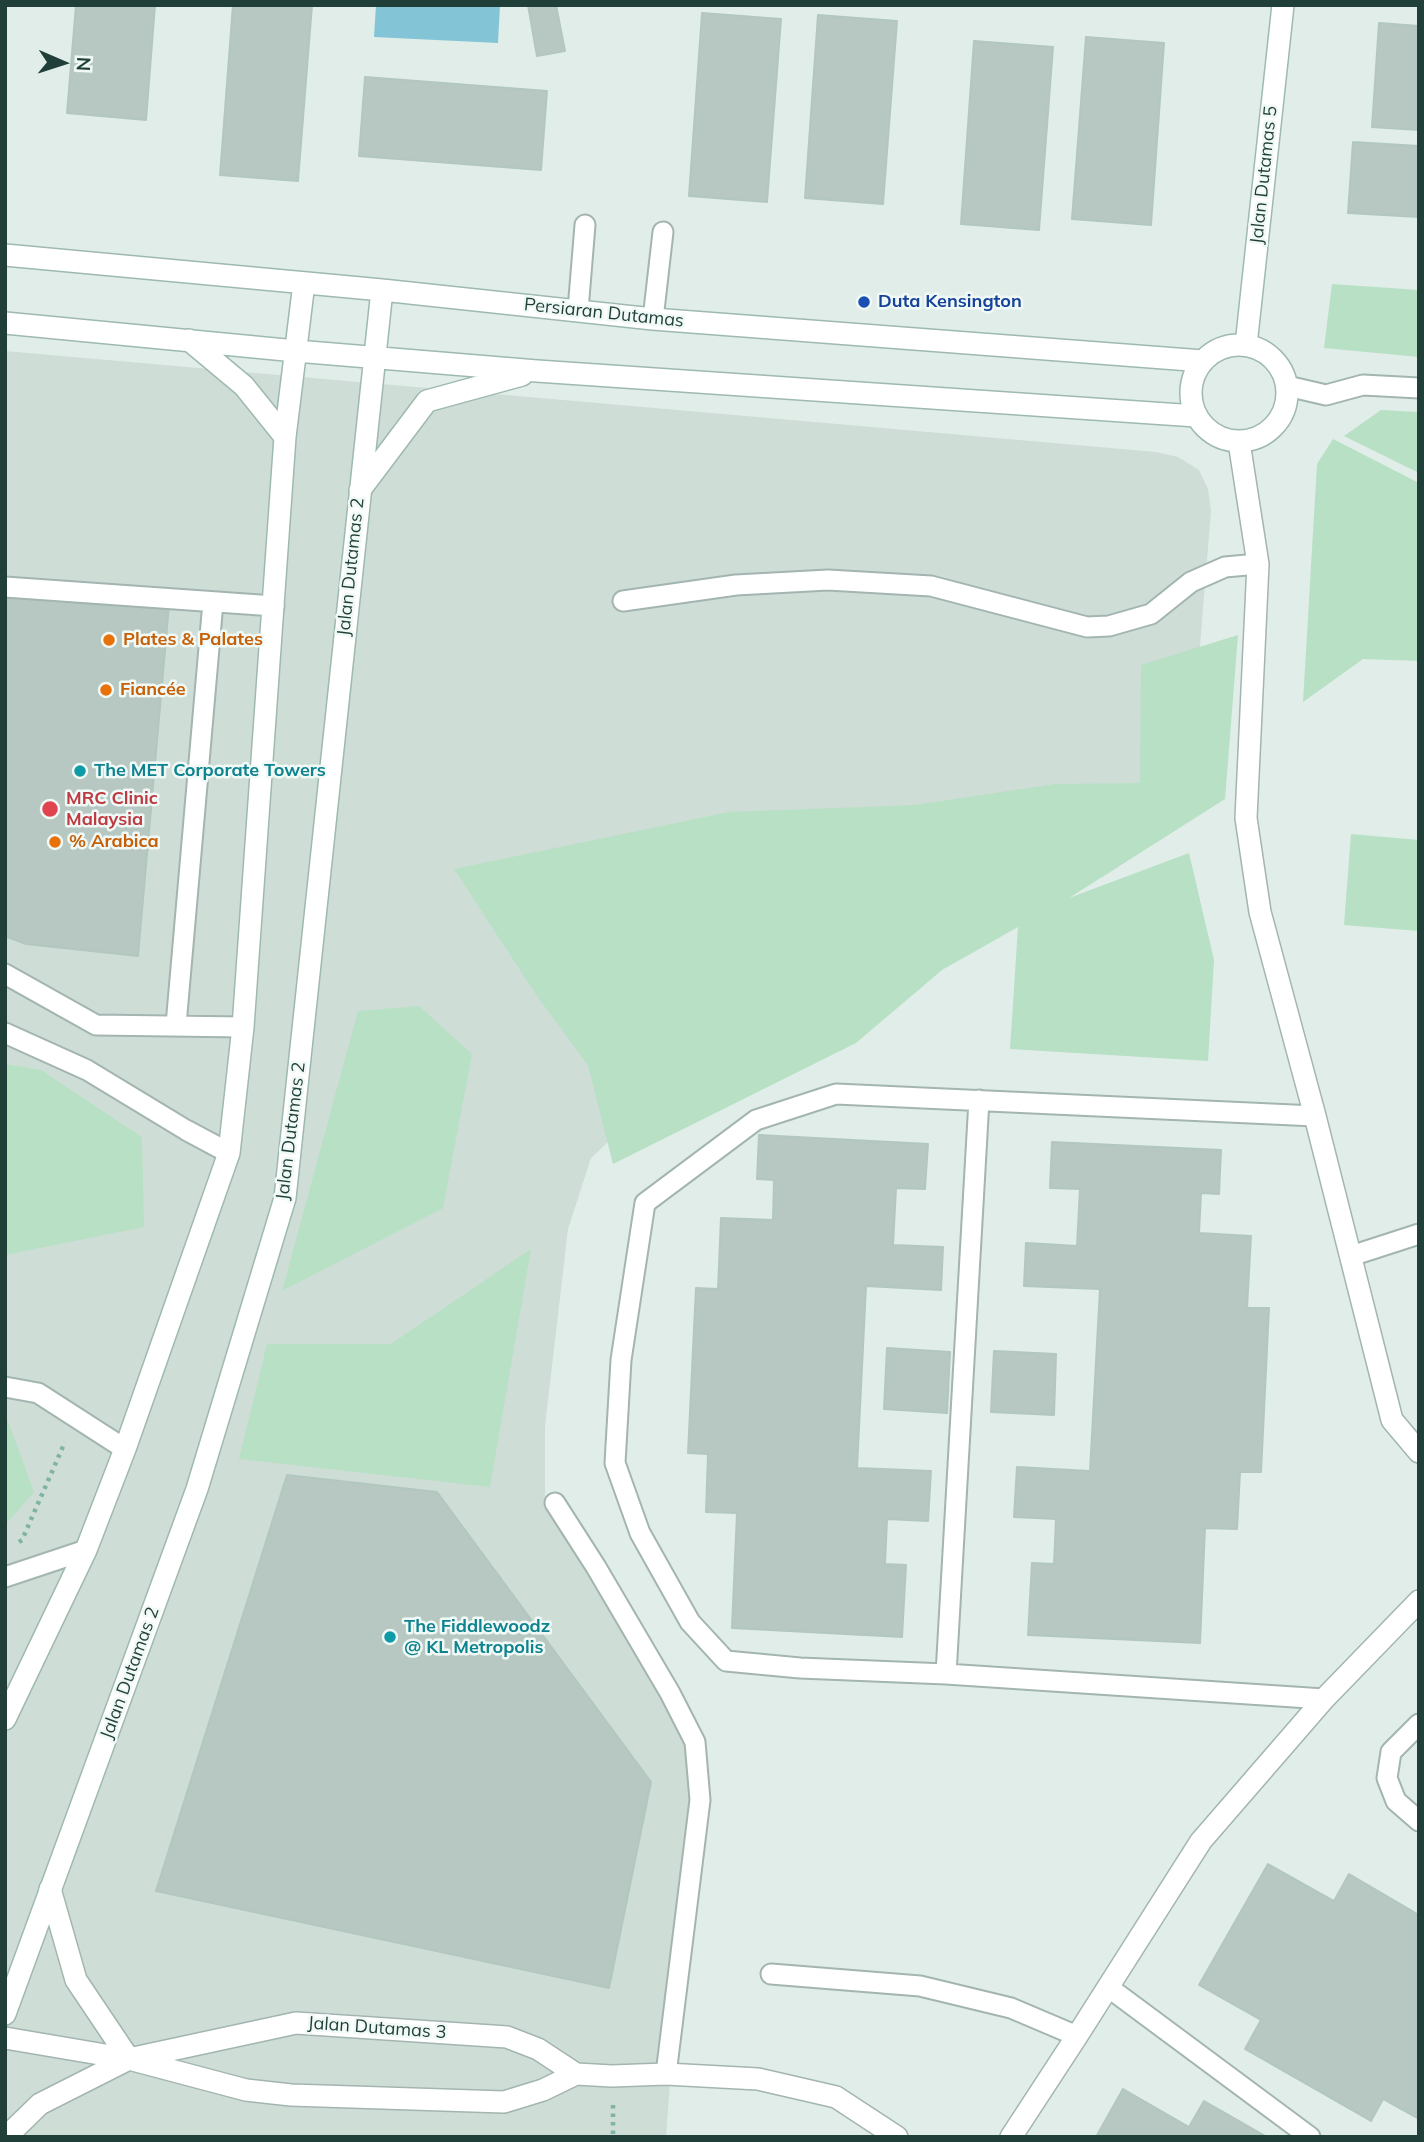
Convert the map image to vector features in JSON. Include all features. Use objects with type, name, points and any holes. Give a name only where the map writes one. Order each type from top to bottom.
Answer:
[{"type":"street","name":"Jalan Dutamas 5","points":[[1245,345],[1283,5]]},
{"type":"street","name":"Persiaran Dutamas","points":[[5,255],[382,290],[653,319],[1203,361]]},
{"type":"street","points":[[5,1718],[86,1550],[125,1449],[229,1153],[243,1027],[285,438],[304,283]]},
{"type":"street","name":"Jalan Dutamas 2","points":[[5,2014],[197,1489],[285,1198],[382,290]]},
{"type":"street","points":[[5,323],[537,371],[1196,415]]},
{"type":"street","points":[[189,340],[244,386],[285,438]]},
{"type":"street","points":[[1245,345],[1264,351],[1275,360],[1283,372],[1287,386],[1283,416],[1274,428],[1261,437],[1239,442],[1217,437],[1205,428],[1191,401],[1195,373],[1203,361],[1224,347],[1245,345]]},
{"type":"street","points":[[359,492],[427,401],[537,371]]},
{"type":"street","points":[[1239,442],[1258,564],[1246,818],[1260,912],[1352,1256],[1392,1420],[1419,1452]]},
{"type":"street","points":[[1011,2137],[1201,1841],[1324,1699],[1419,1601]]},
{"type":"street","points":[[6,2137],[40,2105],[129,2059],[76,1980],[50,1889]]},
{"type":"street","name":"Jalan Dutamas 3","points":[[129,2059],[296,2023],[507,2037],[538,2049],[576,2074]]},
{"type":"street","name":"Jalan Dutamas 3","points":[[5,2038],[129,2059],[246,2090],[305,2095],[504,2102],[543,2090],[576,2074],[666,2074],[758,2079],[835,2097],[897,2137]]},
{"type":"lane","points":[[578,310],[585,225]]},
{"type":"lane","points":[[653,319],[663,233]]},
{"type":"lane","points":[[1287,386],[1326,395],[1363,385],[1419,388]]},
{"type":"lane","points":[[624,601],[736,585],[828,580],[931,586],[1087,627],[1109,626],[1151,614],[1191,582],[1225,567],[1258,564]]},
{"type":"lane","points":[[5,587],[274,606]]},
{"type":"lane","points":[[176,1026],[213,602]]},
{"type":"lane","points":[[5,974],[96,1026],[243,1027]]},
{"type":"lane","points":[[5,1033],[87,1070],[229,1153]]},
{"type":"lane","points":[[1315,1116],[836,1094],[756,1120],[645,1203],[621,1360],[615,1463],[640,1533],[671,1589],[690,1622],[726,1661],[800,1668],[946,1674],[1324,1699]]},
{"type":"lane","points":[[946,1674],[979,1100]]},
{"type":"lane","points":[[1352,1256],[1419,1234]]},
{"type":"lane","points":[[5,1387],[38,1392],[125,1449]]},
{"type":"lane","points":[[555,1503],[670,1693],[695,1742],[700,1800],[666,2074]]},
{"type":"lane","points":[[5,1577],[86,1550]]},
{"type":"lane","points":[[1419,1724],[1391,1752],[1387,1778],[1396,1801],[1419,1821]]},
{"type":"lane","points":[[771,1974],[920,1986],[1011,2008],[1077,2036]]},
{"type":"lane","points":[[1108,1987],[1310,2137]]},
{"type":"path","points":[[11,1548],[22,1540],[76,1418]]},
{"type":"shaded area","points":[[5,351],[1156,452],[1178,457],[1199,470],[1208,489],[1211,510],[1191,758],[1172,826],[1109,873],[640,1112],[591,1158],[568,1229],[545,1426],[545,1504],[660,1694],[685,1744],[691,1802],[666,2137],[5,2137]]},
{"type":"green space","points":[[1332,284],[1419,290],[1419,357],[1324,348]]},
{"type":"green space","points":[[1381,410],[1419,412],[1419,473],[1344,436]]},
{"type":"green space","points":[[1333,439],[1419,483],[1419,661],[1363,659],[1303,702],[1317,464]]},
{"type":"green space","points":[[1238,635],[1225,799],[1069,898],[1189,853],[1214,960],[1208,1061],[1010,1049],[1018,927],[942,970],[856,1043],[613,1164],[588,1065],[537,996],[454,869],[729,812],[915,805],[1055,784],[1140,783],[1141,665]]},
{"type":"green space","points":[[1351,834],[1419,840],[1419,931],[1344,925]]},
{"type":"green space","points":[[419,1006],[472,1054],[443,1208],[282,1291],[358,1011]]},
{"type":"green space","points":[[5,1064],[41,1070],[142,1137],[144,1227],[5,1255]]},
{"type":"green space","points":[[531,1249],[490,1487],[239,1459],[267,1344],[391,1344]]},
{"type":"green space","points":[[5,1413],[34,1492],[5,1525]]},
{"type":"water","points":[[376,5],[500,5],[498,43],[374,37]]},
{"type":"building","points":[[76,5],[155,5],[146,120],[67,113]]},
{"type":"building","points":[[233,5],[312,5],[298,181],[220,175]]},
{"type":"building","points":[[528,5],[556,5],[565,51],[537,56]]},
{"type":"building","points":[[702,13],[781,19],[767,202],[689,196]]},
{"type":"building","points":[[818,15],[897,21],[883,204],[805,198]]},
{"type":"building","points":[[1379,23],[1419,26],[1419,130],[1372,127]]},
{"type":"building","points":[[1086,37],[1164,43],[1151,225],[1072,219]]},
{"type":"building","points":[[974,41],[1053,47],[1039,230],[961,224]]},
{"type":"building","points":[[365,77],[547,91],[541,170],[359,156]]},
{"type":"building","points":[[1353,142],[1419,146],[1419,217],[1348,213]]},
{"type":"building","name":"The MET Corporate Towers","points":[[5,594],[169,605],[138,956],[26,944],[5,936]]},
{"type":"building","points":[[759,1135],[928,1144],[925,1189],[896,1188],[893,1245],[943,1247],[941,1290],[866,1286],[857,1468],[931,1471],[928,1521],[887,1519],[885,1564],[906,1565],[902,1637],[732,1628],[737,1513],[706,1512],[708,1454],[688,1453],[696,1288],[718,1289],[721,1218],[773,1220],[774,1180],[757,1179]]},
{"type":"building","points":[[1052,1142],[1221,1150],[1219,1194],[1201,1193],[1199,1233],[1251,1236],[1247,1308],[1269,1308],[1261,1472],[1240,1472],[1237,1529],[1205,1528],[1200,1643],[1028,1635],[1032,1563],[1054,1564],[1056,1519],[1014,1517],[1017,1467],[1090,1471],[1100,1289],[1024,1286],[1026,1243],[1077,1246],[1080,1189],[1050,1188]]},
{"type":"building","points":[[887,1348],[950,1352],[947,1413],[884,1409]]},
{"type":"building","points":[[994,1351],[1056,1354],[1054,1415],[991,1412]]},
{"type":"building","name":"The Fiddlewoodz @ KL Metropolis","points":[[287,1475],[437,1492],[651,1782],[609,1988],[156,1891]]},
{"type":"building","points":[[1268,1864],[1334,1901],[1349,1874],[1419,1915],[1419,2119],[1383,2099],[1371,2121],[1245,2049],[1261,2020],[1199,1985]]},
{"type":"building","points":[[1123,2089],[1189,2127],[1204,2101],[1267,2137],[1096,2137]]},
{"type":"place","name":"Duta Kensington","points":[[864,302]]},
{"type":"place","name":"Plates & Palates","points":[[109,640]]},
{"type":"place","name":"Fiancée","points":[[106,690]]},
{"type":"place","name":"The MET Corporate Towers","points":[[80,771]]},
{"type":"place","name":"MRC Clinic Malaysia","points":[[50,809]]},
{"type":"place","name":"% Arabica","points":[[55,842]]},
{"type":"place","name":"The Fiddlewoodz @ KL Metropolis","points":[[390,1637]]}]
